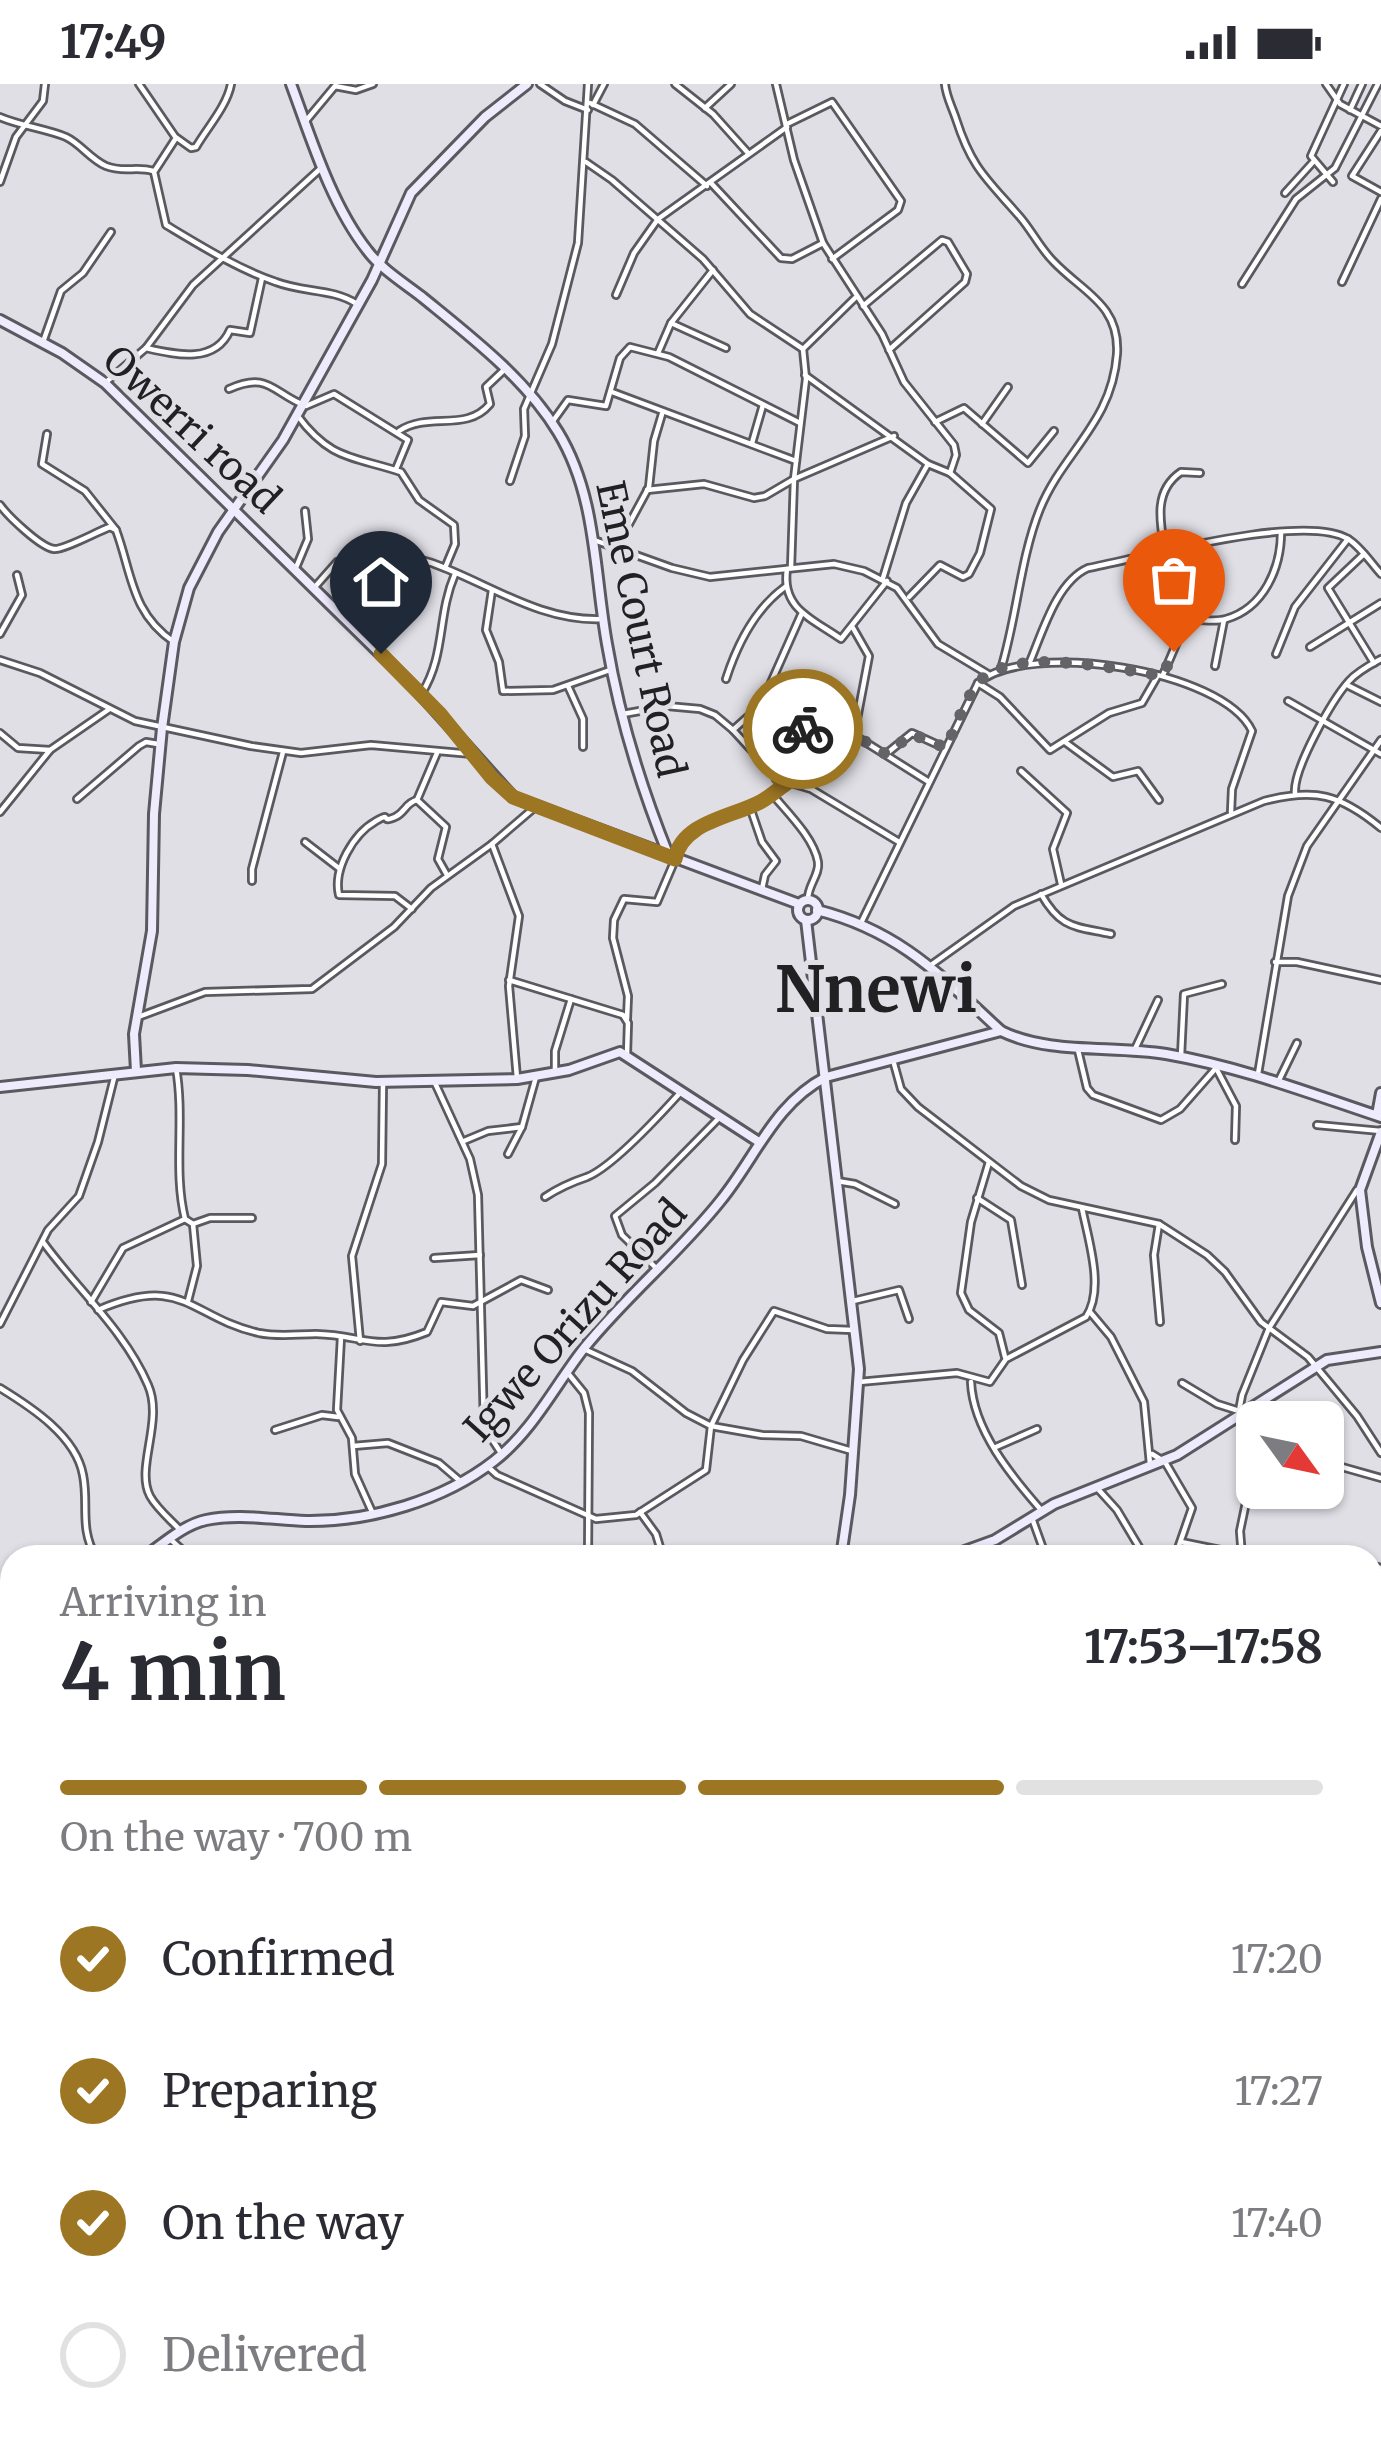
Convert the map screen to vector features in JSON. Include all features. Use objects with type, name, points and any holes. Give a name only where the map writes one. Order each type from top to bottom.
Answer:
[{"type":"street","points":[[0,182],[22,127],[43,101],[45,84]]},
{"type":"street","points":[[144,86],[176,138],[191,148],[226,102],[231,84]]},
{"type":"street","name":"Eme Court Road","points":[[291,84],[348,220],[377,261],[505,369],[552,422],[578,476],[594,540],[612,670],[645,795],[672,857]]},
{"type":"street","points":[[305,122],[335,86],[356,90],[373,84]]},
{"type":"street","points":[[136,1071],[134,1034],[152,931],[154,814],[162,728],[174,643],[198,567],[299,410],[418,183],[485,117],[527,84]]},
{"type":"street","points":[[540,84],[565,101],[634,124],[709,184],[781,258],[792,259],[823,243]]},
{"type":"street","points":[[510,482],[525,436],[523,414],[552,344],[578,243],[588,84]]},
{"type":"street","points":[[590,106],[604,84]]},
{"type":"street","points":[[675,84],[748,153]]},
{"type":"street","points":[[705,108],[731,84]]},
{"type":"street","points":[[776,84],[794,160],[823,243],[904,382],[954,445],[950,473]]},
{"type":"street","points":[[944,84],[976,169],[1020,216],[1057,266],[1103,304],[1112,318],[1116,343],[1114,370],[1096,422],[1055,477],[1038,513],[1001,669]]},
{"type":"street","points":[[1326,84],[1336,100],[1381,129],[1352,176],[1381,196],[1342,282]]},
{"type":"street","points":[[1333,182],[1312,153],[1343,84]]},
{"type":"street","points":[[1350,110],[1362,84]]},
{"type":"street","points":[[1242,284],[1296,200],[1335,168],[1378,84]]},
{"type":"street","points":[[616,295],[634,253],[658,219],[788,125],[832,102],[901,201],[898,210],[832,260]]},
{"type":"street","points":[[0,117],[68,138],[105,165],[154,172]]},
{"type":"street","points":[[176,138],[154,172],[166,225],[262,277],[320,293],[335,291],[357,304]]},
{"type":"street","points":[[584,160],[658,219],[713,270],[751,314],[803,349],[806,375],[785,587],[743,638],[726,679]]},
{"type":"street","points":[[1285,193],[1314,160]]},
{"type":"street","points":[[105,383],[146,348],[194,286],[324,165]]},
{"type":"street","points":[[43,342],[61,291],[83,273],[111,232]]},
{"type":"street","points":[[862,307],[942,240],[948,242],[967,279],[889,350]]},
{"type":"street","points":[[658,353],[671,323],[713,270]]},
{"type":"street","points":[[146,348],[209,353],[221,347],[230,330],[250,333],[262,277]]},
{"type":"street","points":[[803,349],[855,298]]},
{"type":"street","name":"Owerri road","points":[[0,320],[105,383],[422,694],[506,791],[534,808],[804,902]]},
{"type":"street","points":[[671,323],[726,348]]},
{"type":"street","points":[[552,422],[568,400],[602,408],[626,349],[658,353],[800,423]]},
{"type":"street","points":[[398,432],[418,422],[471,420],[490,404],[486,387],[505,369]]},
{"type":"street","points":[[806,375],[928,464],[950,473],[991,508],[980,553],[967,577],[940,565],[907,598]]},
{"type":"street","points":[[229,389],[261,381],[299,410],[312,434],[357,463],[396,470],[419,500],[456,529],[445,569]]},
{"type":"street","points":[[982,424],[1008,387]]},
{"type":"street","points":[[612,392],[796,461]]},
{"type":"street","points":[[299,410],[334,394],[398,432],[409,444],[396,470]]},
{"type":"street","points":[[752,443],[763,405]]},
{"type":"street","points":[[935,422],[961,407],[1028,463],[1054,430]]},
{"type":"street","points":[[616,548],[647,490],[662,414]]},
{"type":"street","points":[[47,434],[42,464],[85,491],[116,530],[123,564],[144,615],[174,643]]},
{"type":"street","points":[[647,490],[704,484],[754,498],[777,492],[794,479],[894,436]]},
{"type":"street","points":[[785,587],[802,615],[817,620],[838,638],[853,628],[885,580],[906,503],[928,464]]},
{"type":"street","points":[[1165,553],[1160,522],[1167,483],[1181,472],[1200,473]]},
{"type":"street","points":[[0,505],[9,518],[50,548],[110,527],[116,530]]},
{"type":"street","points":[[295,570],[308,539],[305,511]]},
{"type":"street","points":[[1029,664],[1063,592],[1078,573],[1282,532],[1348,539],[1381,574]]},
{"type":"street","points":[[978,683],[1000,697],[1047,748],[1066,742],[1109,713],[1142,703],[1186,621],[1223,620],[1248,607],[1273,578],[1282,532]]},
{"type":"street","points":[[1276,654],[1295,608],[1348,539]]},
{"type":"street","points":[[594,540],[710,577],[834,564],[885,580],[907,598],[938,644],[988,674]]},
{"type":"street","points":[[1364,554],[1328,588],[1374,663]]},
{"type":"street","points":[[314,588],[333,565],[404,557],[564,617],[603,620]]},
{"type":"street","points":[[422,694],[438,663],[444,600],[454,574]]},
{"type":"street","points":[[0,634],[22,595],[17,575]]},
{"type":"street","points":[[492,590],[486,630],[499,662],[500,687],[507,692],[568,686],[612,670]]},
{"type":"street","points":[[1310,647],[1381,603]]},
{"type":"street","points":[[734,730],[761,705],[802,615]]},
{"type":"street","points":[[1215,666],[1223,620]]},
{"type":"street","points":[[853,628],[869,656],[854,735]]},
{"type":"street","points":[[1295,793],[1296,776],[1346,685],[1381,658]]},
{"type":"street","points":[[0,660],[40,674],[108,710],[162,728],[283,752],[371,745],[472,754]]},
{"type":"street","points":[[861,923],[978,683],[1001,669],[1073,663],[1160,676],[1229,706],[1250,725],[1251,739],[1232,789],[1231,812]]},
{"type":"street","points":[[1346,685],[1381,702]]},
{"type":"street","points":[[568,686],[583,719],[583,747]]},
{"type":"street","points":[[1288,701],[1381,754]]},
{"type":"street","points":[[761,705],[793,717],[804,727],[854,735],[929,782]]},
{"type":"street","points":[[623,714],[682,706],[715,715],[786,784],[811,789],[899,842]]},
{"type":"street","points":[[0,812],[50,750],[108,710]]},
{"type":"street","points":[[778,778],[804,727]]},
{"type":"street","points":[[0,733],[19,748],[50,750]]},
{"type":"street","points":[[886,754],[912,734],[946,748]]},
{"type":"street","points":[[1258,1074],[1288,896],[1307,847],[1381,740]]},
{"type":"street","points":[[76,799],[146,742],[160,745]]},
{"type":"street","points":[[1066,742],[1113,777],[1135,770],[1159,800]]},
{"type":"street","points":[[252,881],[283,752]]},
{"type":"street","points":[[417,800],[437,753]]},
{"type":"street","points":[[1021,771],[1067,813],[1052,849],[1061,884]]},
{"type":"street","points":[[627,1054],[628,996],[613,938],[614,920],[624,899],[657,902],[672,857],[683,841],[706,824],[750,807],[786,784]]},
{"type":"street","points":[[931,965],[1000,914],[1231,812],[1295,793],[1316,793],[1338,800],[1381,828]]},
{"type":"street","points":[[772,794],[817,858],[799,914],[806,920],[859,1382],[843,1545]]},
{"type":"street","points":[[412,909],[395,896],[339,895],[340,869],[351,847],[377,820],[398,816],[408,802],[417,800]]},
{"type":"street","points":[[417,800],[446,827],[438,859],[447,875]]},
{"type":"street","points":[[750,807],[762,842],[776,861],[762,889]]},
{"type":"street","points":[[138,1017],[206,992],[312,988],[534,808]]},
{"type":"street","points":[[305,842],[340,869]]},
{"type":"street","points":[[492,844],[519,916],[509,980],[517,1079]]},
{"type":"street","points":[[1041,894],[1064,924],[1112,934]]},
{"type":"street","points":[[804,902],[861,923],[931,965],[1001,1030],[1022,1040],[1181,1057],[1279,1080],[1379,1116],[1381,1093]]},
{"type":"street","points":[[806,920],[818,910]]},
{"type":"street","points":[[1275,962],[1381,980]]},
{"type":"street","points":[[509,980],[627,1019]]},
{"type":"street","points":[[1181,1057],[1184,994],[1222,984]]},
{"type":"street","points":[[555,1072],[555,1051],[571,998]]},
{"type":"street","points":[[1135,1049],[1158,1000]]},
{"type":"street","name":"Igwe Orizu Road","points":[[161,1545],[204,1520],[309,1521],[373,1514],[415,1502],[487,1466],[530,1424],[584,1349],[725,1196],[759,1142],[795,1100],[826,1077],[1001,1030]]},
{"type":"street","points":[[1279,1080],[1297,1043]]},
{"type":"street","points":[[1077,1046],[1093,1095],[1155,1119],[1174,1113],[1218,1066]]},
{"type":"street","points":[[0,1087],[176,1069],[234,1069],[383,1082],[517,1079],[612,1053],[627,1054],[679,1094],[759,1142]]},
{"type":"street","points":[[892,1060],[905,1094],[1033,1193],[1159,1223],[1207,1255],[1269,1328],[1316,1366],[1381,1454]]},
{"type":"street","points":[[1218,1066],[1236,1106],[1235,1140]]},
{"type":"street","points":[[176,1069],[181,1094],[179,1190],[185,1219],[193,1224],[252,1218]]},
{"type":"street","points":[[0,1324],[43,1242],[79,1196],[115,1072]]},
{"type":"street","points":[[508,1154],[522,1127],[536,1077]]},
{"type":"street","points":[[360,1342],[352,1256],[382,1164],[383,1082]]},
{"type":"street","points":[[435,1083],[462,1142],[478,1195],[484,1427],[502,1454]]},
{"type":"street","points":[[545,1197],[574,1177],[586,1177],[638,1138],[679,1094]]},
{"type":"street","points":[[656,1269],[622,1235],[616,1212],[655,1183],[718,1119]]},
{"type":"street","points":[[1244,1401],[1269,1328],[1360,1185],[1381,1132],[1317,1125]]},
{"type":"street","points":[[462,1142],[488,1131],[522,1127]]},
{"type":"street","points":[[989,1162],[977,1198],[962,1299],[999,1334],[1006,1359]]},
{"type":"street","points":[[837,1181],[855,1184],[895,1204]]},
{"type":"street","points":[[1360,1185],[1367,1247],[1381,1303]]},
{"type":"street","points":[[977,1198],[1011,1220],[1022,1285]]},
{"type":"street","points":[[1082,1208],[1094,1269],[1090,1312],[1111,1337],[1144,1402],[1150,1466]]},
{"type":"street","points":[[92,1302],[105,1272],[123,1248],[185,1219]]},
{"type":"street","points":[[1159,1223],[1154,1255],[1160,1322]]},
{"type":"street","points":[[188,1301],[197,1266],[193,1224]]},
{"type":"street","points":[[43,1242],[98,1310],[151,1389],[153,1430],[145,1482],[154,1502],[181,1531]]},
{"type":"street","points":[[434,1258],[480,1256]]},
{"type":"street","points":[[98,1310],[147,1295],[188,1301],[258,1333],[381,1344],[430,1329],[441,1302],[472,1306],[521,1280],[548,1290]]},
{"type":"street","points":[[853,1301],[899,1291],[909,1319]]},
{"type":"street","points":[[487,1466],[496,1475],[591,1516],[640,1513],[706,1470],[711,1426],[773,1311],[827,1329],[856,1330]]},
{"type":"street","points":[[859,1382],[957,1373],[990,1382],[1006,1359],[1062,1333],[1090,1312]]},
{"type":"street","points":[[341,1337],[338,1418],[353,1446],[356,1474],[373,1514]]},
{"type":"street","points":[[584,1349],[632,1372],[711,1426],[801,1436],[854,1452]]},
{"type":"street","points":[[1261,1401],[1340,1355],[1381,1352]]},
{"type":"street","points":[[567,1372],[587,1402],[590,1545]]},
{"type":"street","points":[[972,1379],[973,1401],[1008,1471],[1042,1511]]},
{"type":"street","points":[[1182,1383],[1236,1412]]},
{"type":"street","points":[[0,1388],[42,1416],[76,1456],[84,1480],[88,1545]]},
{"type":"street","points":[[274,1430],[322,1415],[338,1418]]},
{"type":"street","points":[[981,1545],[1042,1511],[1165,1462],[1236,1417]]},
{"type":"street","points":[[996,1447],[1036,1429]]},
{"type":"street","points":[[353,1446],[388,1443],[439,1463],[460,1481]]},
{"type":"street","points":[[1149,1453],[1165,1462],[1192,1508],[1180,1545]]},
{"type":"street","points":[[1344,1468],[1381,1478]]},
{"type":"street","points":[[1098,1489],[1138,1545]]},
{"type":"street","points":[[1242,1545],[1246,1509]]},
{"type":"street","points":[[640,1513],[659,1545]]},
{"type":"street","points":[[1032,1518],[1042,1545]]},
{"type":"street","points":[[170,1539],[177,1545]]},
{"type":"street","points":[[1181,1542],[1194,1545]]},
{"type":"way so far","points":[[803,729],[854,735],[886,754],[916,733],[946,748],[978,683],[994,671],[1073,663],[1162,676],[1174,652]]},
{"type":"district","name":"Nnewi","points":[[876,990]]},
{"type":"route","points":[[381,654],[513,797],[675,859],[683,841],[706,824],[761,801],[786,784],[778,778],[803,729]]}]
